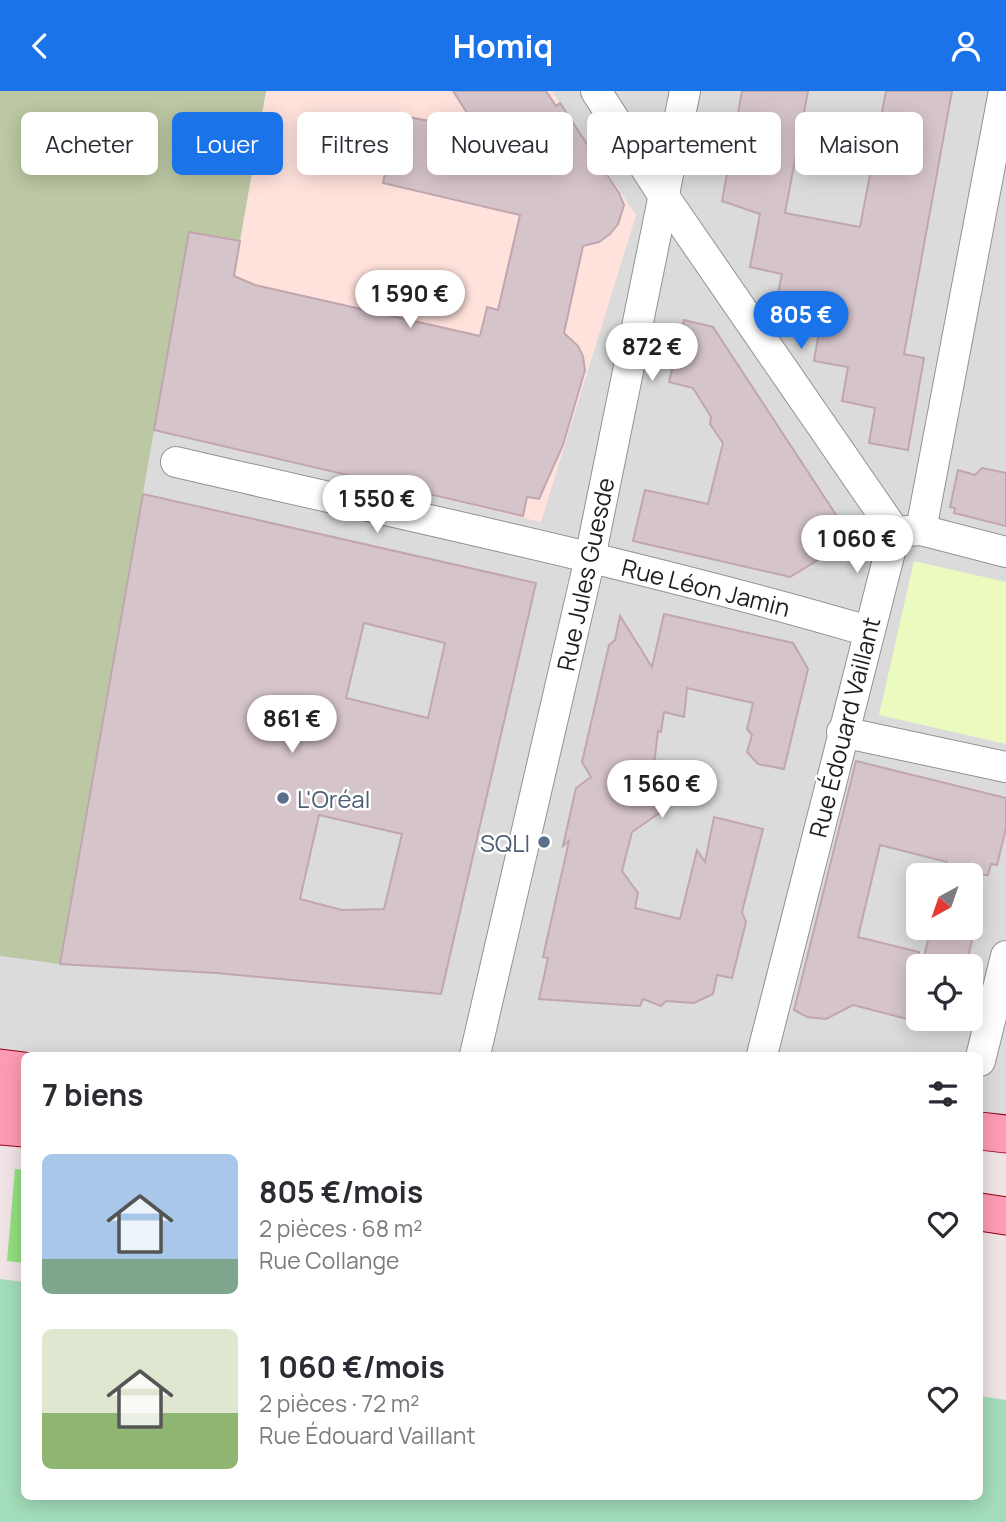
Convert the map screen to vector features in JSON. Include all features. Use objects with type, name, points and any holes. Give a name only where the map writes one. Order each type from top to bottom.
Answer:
[{"type":"main road","points":[[0,1067],[21,1070]]},
{"type":"main road","points":[[0,1096],[21,1100]]},
{"type":"main road","points":[[0,1126],[21,1128]]},
{"type":"main road","points":[[983,1131],[1006,1134]]},
{"type":"main road","points":[[983,1212],[1006,1216]]},
{"type":"street","points":[[596,91],[664,198],[908,531],[1006,552]]},
{"type":"street","name":"Rue Jules Guesde","points":[[476,1052],[590,558],[685,91]]},
{"type":"street","name":"Rue Édouard Vaillant","points":[[763,1052],[868,631],[908,531],[1004,91]]},
{"type":"street","name":"Rue Léon Jamin","points":[[176,462],[590,558],[805,612],[868,631]]},
{"type":"street","points":[[842,732],[1006,767]]},
{"type":"street","points":[[982,1052],[1006,956]]},
{"type":"shaded area","points":[[0,91],[1006,91],[1006,1134],[983,1131],[983,1052],[21,1052],[21,1057],[0,1068]]},
{"type":"shaded area","points":[[0,91],[266,91],[262,112],[172,112],[172,175],[251,175],[240,241],[189,232],[60,964],[0,956]]},
{"type":"shaded area","points":[[266,91],[552,91],[566,112],[427,112],[427,175],[573,175],[573,122],[587,143],[587,175],[609,175],[636,215],[541,522],[154,430],[189,232],[240,240],[251,175],[283,175],[283,112],[262,112]]},
{"type":"shaded area","points":[[914,561],[1006,582],[1006,744],[879,715]]},
{"type":"shaded area","points":[[0,1279],[21,1282],[21,1500],[983,1500],[983,1396],[1006,1400],[1006,1522],[0,1522]]},
{"type":"green space","points":[[15,1169],[21,1170],[21,1263],[7,1261]]},
{"type":"building","points":[[453,91],[546,91],[556,106],[560,103],[566,112],[466,112]]},
{"type":"building","points":[[742,91],[808,91],[804,112],[795,112],[795,160],[785,213],[860,227],[870,175],[923,175],[923,112],[882,112],[886,91],[952,91],[904,354],[924,358],[908,450],[869,443],[875,408],[842,401],[848,367],[814,361],[822,315],[775,307],[782,274],[750,267],[760,214],[722,201],[727,175],[781,175],[781,112],[738,112]]},
{"type":"building","points":[[413,118],[427,121],[427,175],[573,175],[573,123],[587,144],[587,175],[607,175],[624,205],[618,224],[610,234],[599,242],[583,246],[564,333],[578,346],[585,370],[563,445],[539,499],[527,497],[523,516],[154,430],[189,232],[240,241],[234,276],[255,285],[480,336],[487,307],[498,310],[520,215],[383,183],[385,175],[413,175]]},
{"type":"building","points":[[684,320],[713,327],[844,527],[839,547],[790,577],[633,541],[645,490],[708,504],[723,443],[710,424],[711,417],[693,388],[669,382]]},
{"type":"building","points":[[982,468],[1006,473],[1006,526],[954,513],[955,508],[950,507],[958,470],[975,475]]},
{"type":"building","points":[[143,494],[536,583],[441,994],[216,973],[60,964]],"holes":[[[364,623],[445,643],[428,718],[346,698]],[[319,815],[402,834],[384,909],[342,910],[300,899]]]},
{"type":"building","points":[[664,614],[793,643],[808,669],[784,769],[758,764],[747,752],[752,735],[747,729],[753,703],[687,688],[684,717],[664,712],[661,732],[658,731],[653,773],[661,786],[659,794],[668,807],[632,832],[622,871],[638,893],[635,908],[680,919],[697,850],[705,862],[714,817],[763,829],[742,912],[746,922],[732,978],[717,975],[713,994],[694,1003],[666,1001],[661,1006],[643,999],[640,1006],[539,999],[548,958],[543,957],[569,841],[563,846],[576,788],[591,777],[582,762],[609,645],[615,640],[620,616],[652,667]]},
{"type":"building","points":[[856,761],[1006,798],[1006,828],[997,865],[991,864],[988,875],[984,875],[984,863],[947,863],[880,845],[858,937],[919,952],[906,954],[906,1019],[853,1005],[826,1019],[807,1017],[794,1010]]},
{"type":"building","points":[[928,940],[972,940],[969,954],[925,954]]},
{"type":"place","name":"L'Oréal","points":[[283,798]]},
{"type":"place","name":"SQLI","points":[[544,842]]}]
